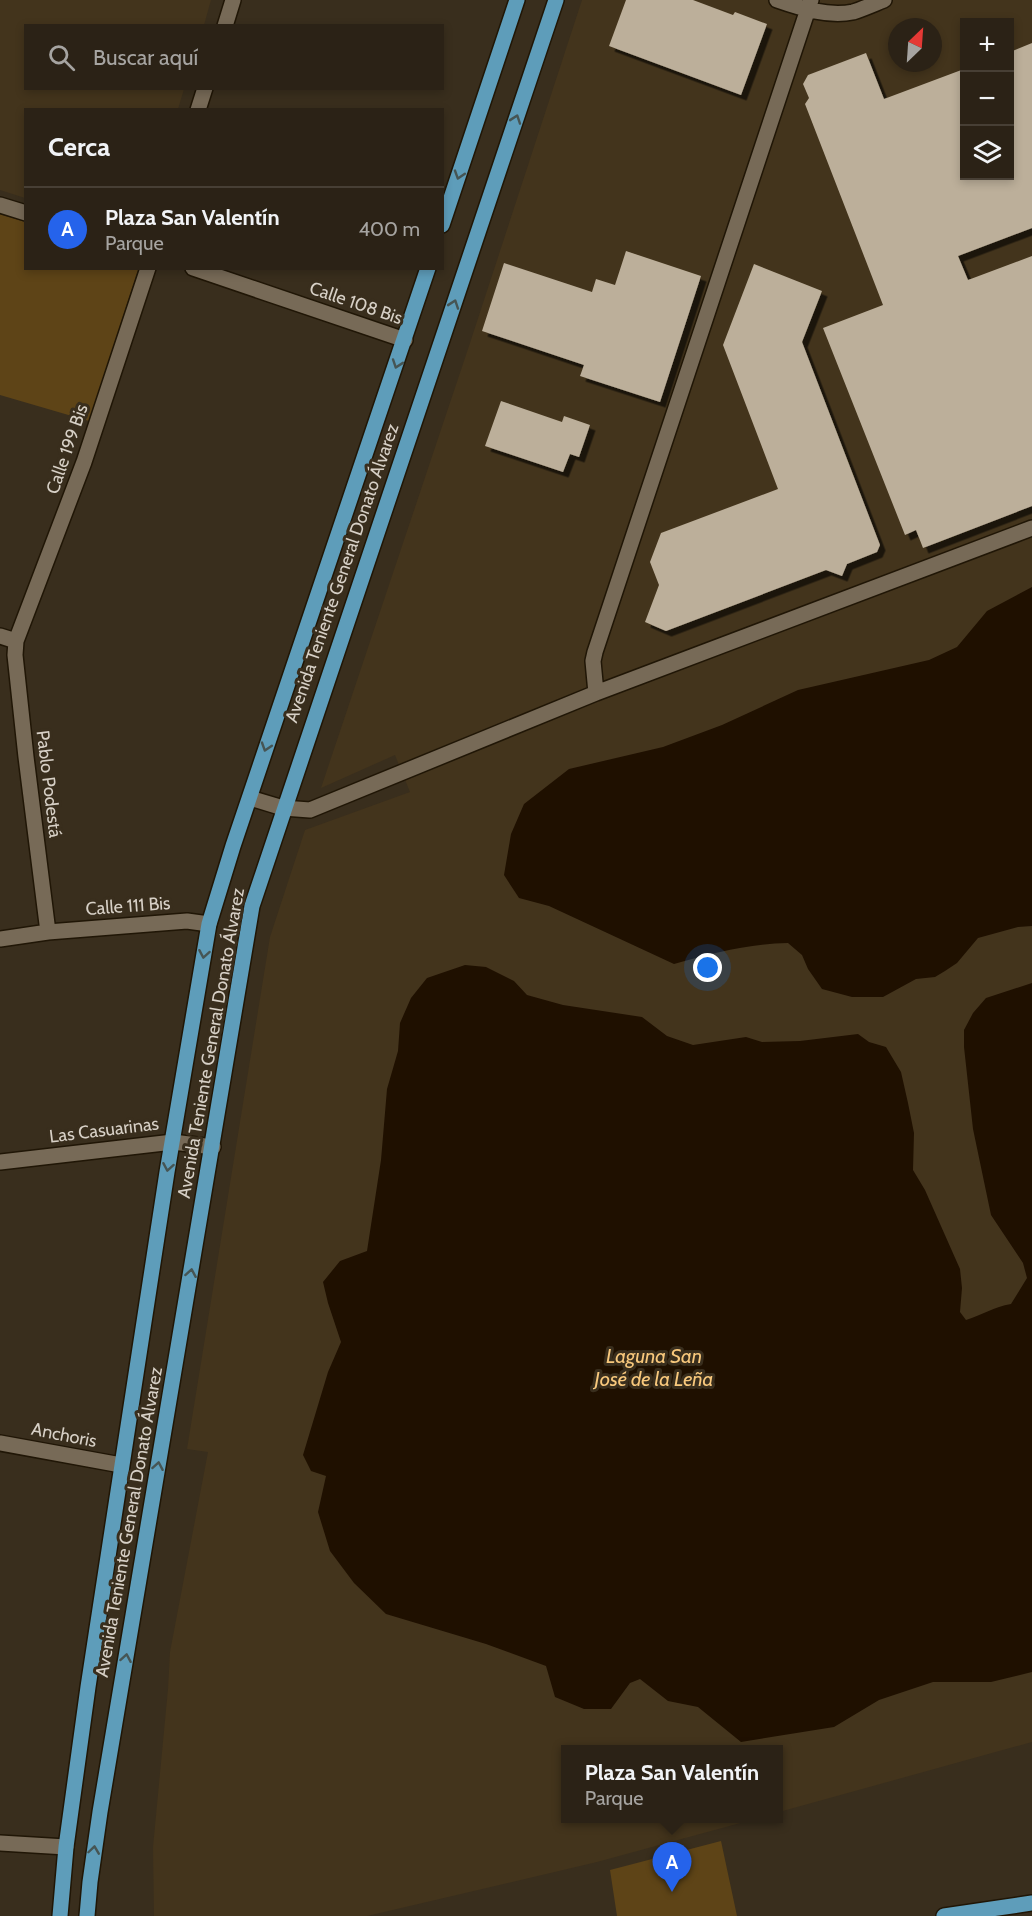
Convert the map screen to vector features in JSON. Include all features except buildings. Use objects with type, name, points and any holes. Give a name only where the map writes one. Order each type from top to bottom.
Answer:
[{"type":"main road","points":[[444,219],[517,0]]},
{"type":"main road","name":"Avenida Teniente General Donato Álvarez","points":[[87,1916],[91,1871],[102,1801],[252,906],[556,0]]},
{"type":"main road","name":"Avenida Teniente General Donato Álvarez","points":[[60,1916],[66,1847],[121,1465],[209,924],[427,270]]},
{"type":"main road","points":[[944,1916],[1032,1902]]},
{"type":"street","points":[[226,24],[233,0]]},
{"type":"street","points":[[777,0],[843,13],[854,12],[885,0]]},
{"type":"street","points":[[596,693],[593,661],[595,652],[809,5]]},
{"type":"street","points":[[199,108],[204,90]]},
{"type":"street","points":[[0,206],[24,212]]},
{"type":"street","name":"Calle 199 Bis","points":[[16,641],[84,462],[147,270]]},
{"type":"street","name":"Calle 108 Bis","points":[[199,270],[405,340]]},
{"type":"street","points":[[250,798],[283,808],[310,810],[596,693],[1032,528]]},
{"type":"street","points":[[0,636],[16,641]]},
{"type":"street","name":"Pablo Podestá","points":[[16,641],[15,655],[26,757],[48,932]]},
{"type":"street","name":"Calle 111 Bis","points":[[0,939],[48,932],[187,921],[209,924]]},
{"type":"street","name":"Las Casuarinas","points":[[0,1162],[173,1142],[213,1147]]},
{"type":"street","name":"Anchoris","points":[[0,1443],[121,1465]]},
{"type":"street","points":[[0,1844],[66,1847]]},
{"type":"shaded area","points":[[0,0],[211,0],[204,24],[24,24],[24,90],[184,90],[178,108],[24,108],[24,198],[0,190]]},
{"type":"shaded area","points":[[582,0],[1032,0],[1032,1742],[783,1811],[783,1745],[561,1745],[561,1823],[740,1823],[597,1862],[367,1916],[154,1916],[153,1847],[170,1652],[208,1452],[187,1449],[270,937],[305,830],[410,792],[395,755],[321,788]]},
{"type":"shaded area","points":[[0,214],[24,222],[24,270],[138,270],[89,421],[0,395]]},
{"type":"shaded area","points":[[721,1841],[737,1916],[617,1916],[610,1870]]},
{"type":"water","points":[[1032,587],[1032,926],[1018,927],[978,938],[957,963],[935,977],[916,979],[883,997],[852,997],[822,989],[808,969],[802,955],[788,943],[730,950],[674,964],[549,906],[519,898],[504,875],[511,834],[524,804],[569,769],[663,747],[722,725],[798,690],[929,660],[957,647],[987,611]]},
{"type":"water","name":"Laguna San José de la Leña","points":[[465,965],[486,967],[514,981],[527,995],[563,1005],[642,1017],[667,1036],[693,1045],[746,1037],[762,1042],[800,1041],[858,1034],[869,1042],[886,1047],[901,1072],[908,1103],[914,1133],[913,1170],[925,1190],[960,1269],[962,1288],[960,1312],[966,1320],[1011,1304],[1027,1278],[1023,1263],[991,1215],[973,1129],[964,1030],[973,1013],[986,998],[1032,983],[1032,1672],[991,1682],[933,1682],[879,1700],[834,1727],[741,1742],[698,1707],[668,1701],[640,1679],[630,1683],[611,1709],[584,1709],[555,1697],[546,1666],[486,1644],[386,1614],[354,1583],[330,1551],[318,1512],[326,1476],[311,1471],[303,1455],[328,1372],[341,1342],[323,1282],[340,1261],[367,1251],[381,1160],[387,1089],[398,1051],[400,1023],[411,998],[427,978]]},
{"type":"place","name":"Plaza San Valentín","points":[[672,1892]]}]
